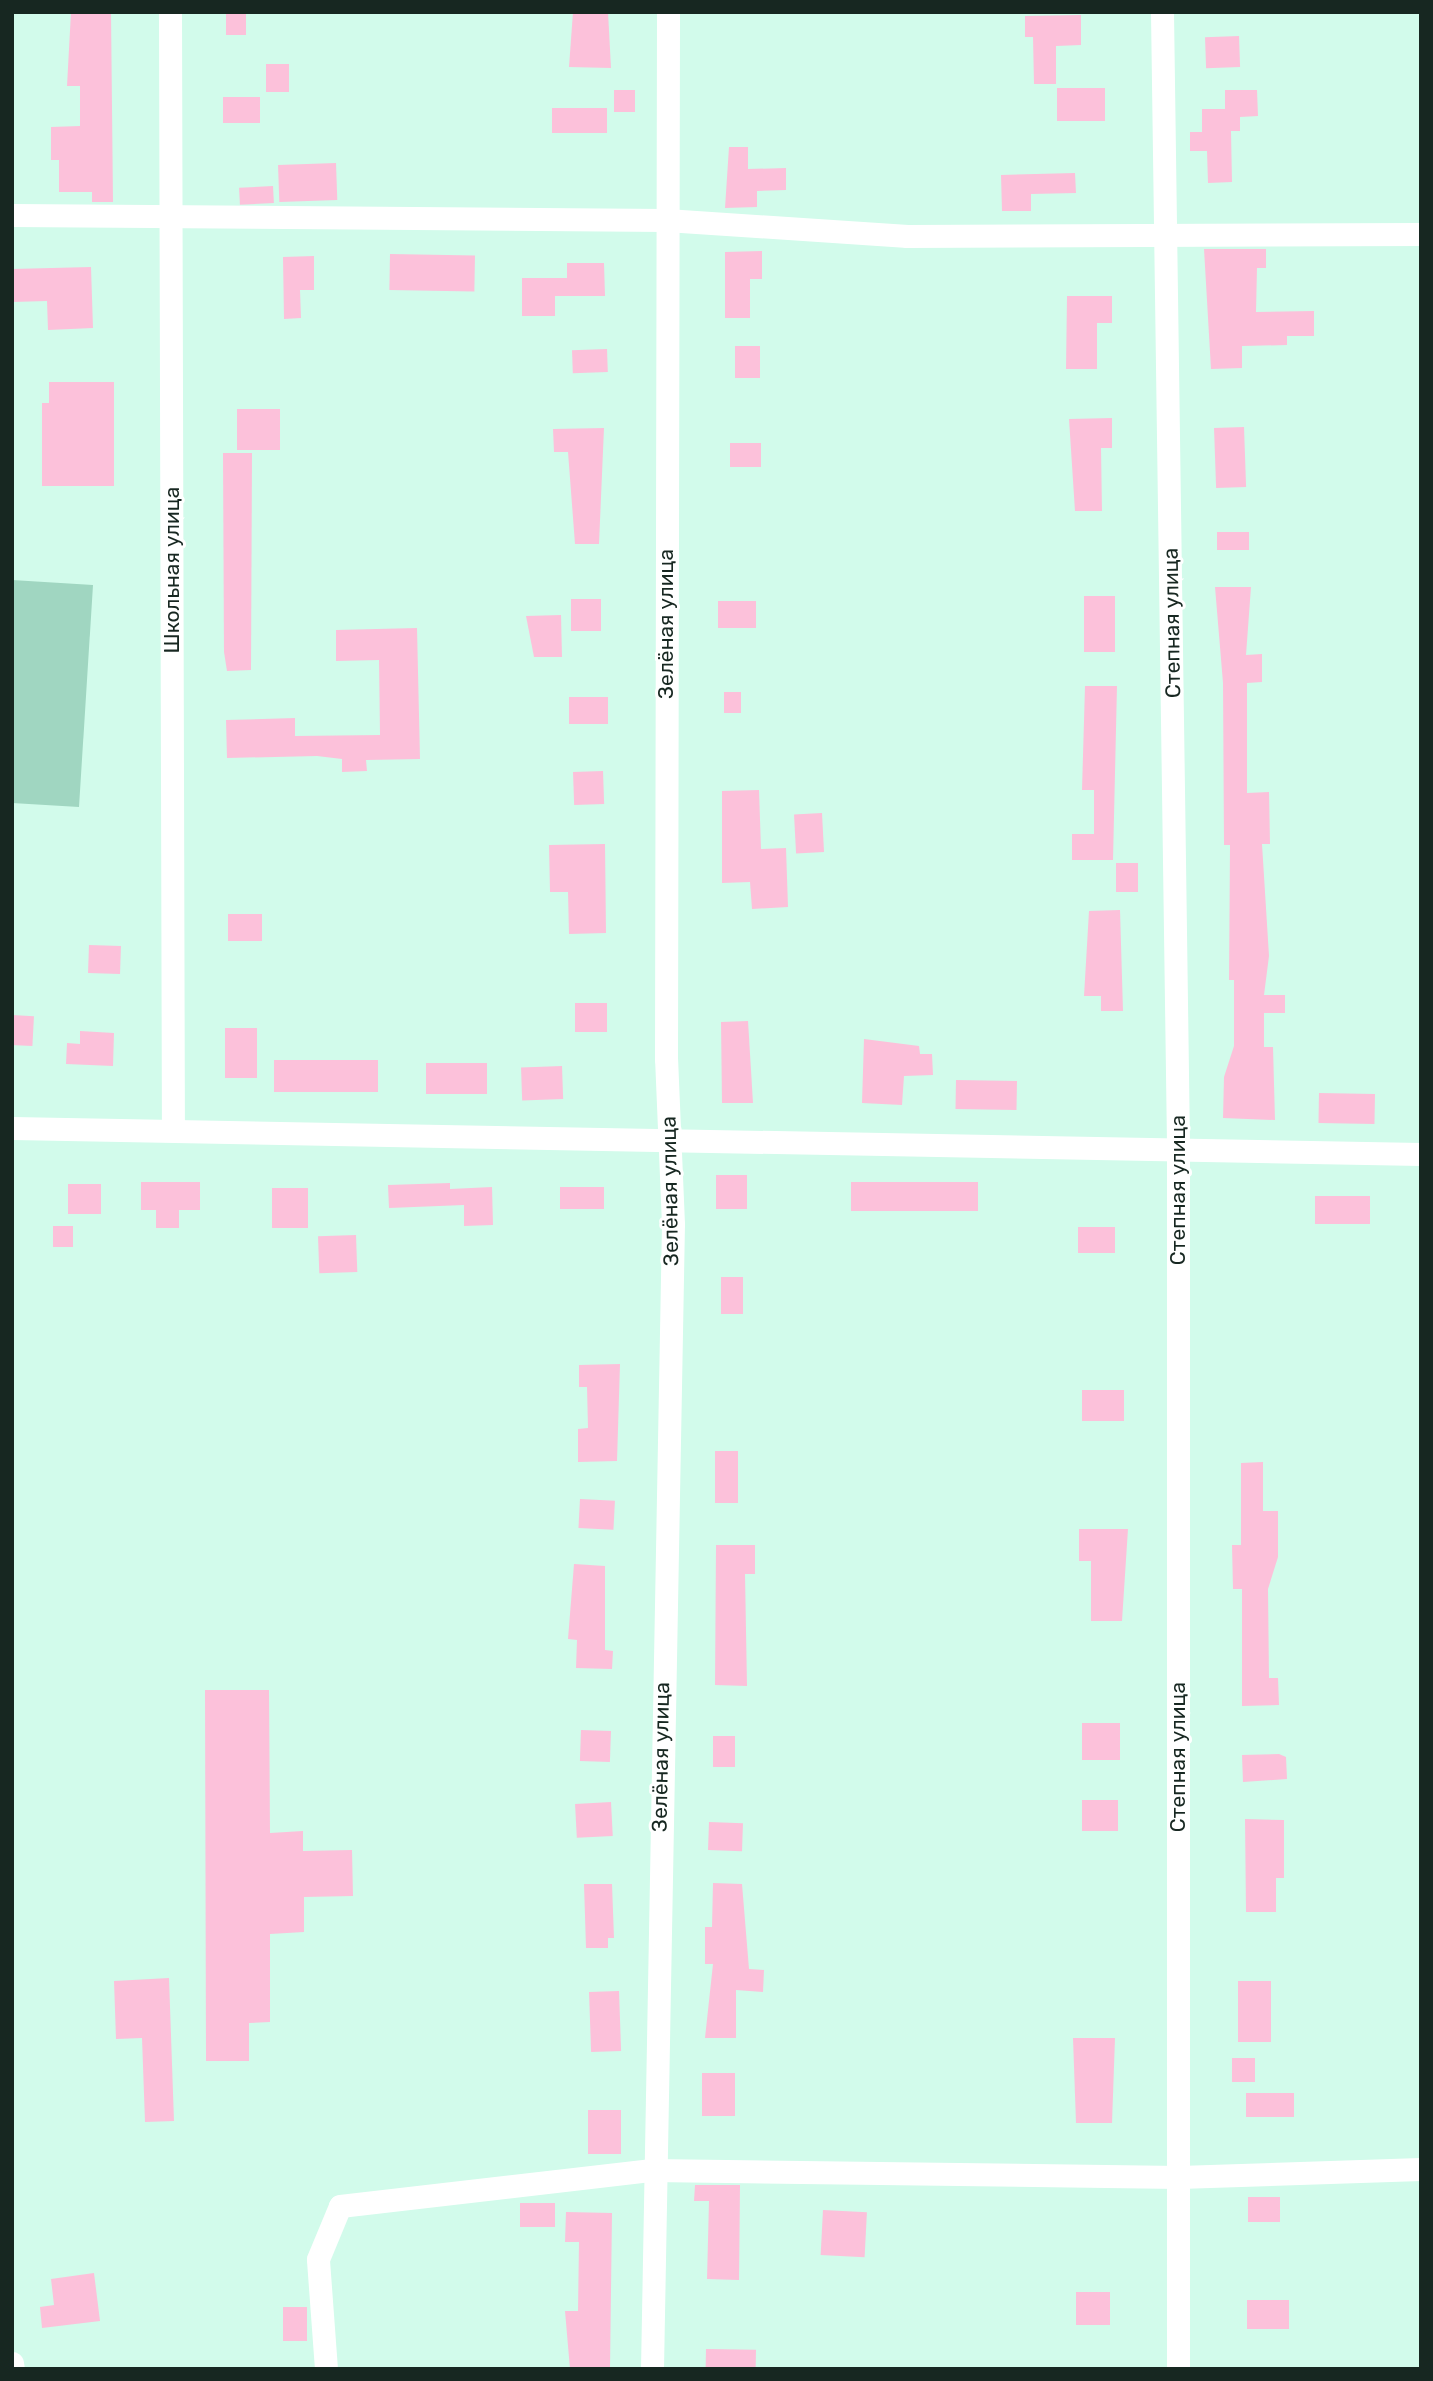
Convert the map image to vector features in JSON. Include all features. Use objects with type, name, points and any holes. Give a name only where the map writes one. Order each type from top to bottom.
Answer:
[{"type":"street","name":"Школьная улица","points":[[170,12],[173,1129]]},
{"type":"street","name":"Зелёная улица","points":[[652,2369],[652,2170],[673,1224],[670,1137],[666,220],[668,12]]},
{"type":"street","name":"Степная улица","points":[[1162,12],[1178,1147],[1178,2369]]},
{"type":"street","points":[[12,215],[170,220],[666,220],[907,236],[1167,239],[1421,234]]},
{"type":"street","points":[[12,1128],[670,1137],[1421,1154]]},
{"type":"street","points":[[326,2369],[318,2259],[340,2206],[652,2170],[1179,2177],[1421,2169]]},
{"type":"street","points":[[12,2363],[13,2369]]},
{"type":"green space","points":[[12,580],[93,585],[79,807],[12,803]]},
{"type":"building","points":[[71,12],[111,12],[113,202],[92,202],[92,192],[59,192],[59,160],[51,160],[51,127],[80,126],[80,86],[67,86]]},
{"type":"building","points":[[573,12],[608,12],[611,68],[569,67]]},
{"type":"building","points":[[226,13],[246,13],[246,35],[226,35]]},
{"type":"building","points":[[1081,15],[1081,45],[1056,46],[1056,84],[1034,84],[1033,37],[1025,37],[1025,16]]},
{"type":"building","points":[[1239,36],[1240,67],[1206,68],[1205,37]]},
{"type":"building","points":[[266,64],[289,64],[289,92],[266,92]]},
{"type":"building","points":[[1057,88],[1105,88],[1105,121],[1057,121]]},
{"type":"building","points":[[614,90],[635,90],[635,112],[614,112]]},
{"type":"building","points":[[1225,90],[1257,90],[1258,116],[1240,117],[1240,131],[1231,131],[1232,182],[1208,183],[1207,151],[1190,151],[1190,132],[1202,132],[1202,109],[1225,109]]},
{"type":"building","points":[[223,97],[260,97],[260,123],[223,123]]},
{"type":"building","points":[[552,108],[607,108],[607,133],[552,133]]},
{"type":"building","points":[[729,147],[748,147],[748,169],[786,168],[786,190],[757,191],[757,207],[725,208]]},
{"type":"building","points":[[336,163],[337,200],[279,202],[278,165]]},
{"type":"building","points":[[1075,173],[1076,193],[1031,194],[1031,211],[1002,211],[1001,175]]},
{"type":"building","points":[[273,186],[274,203],[240,205],[239,188]]},
{"type":"building","points":[[1204,249],[1266,249],[1266,268],[1257,268],[1256,312],[1314,311],[1314,336],[1287,336],[1287,345],[1242,346],[1242,368],[1211,369]]},
{"type":"building","points":[[762,251],[762,279],[750,279],[750,318],[725,318],[725,252]]},
{"type":"building","points":[[390,254],[475,255],[474,291],[389,290]]},
{"type":"building","points":[[314,256],[314,290],[300,290],[301,318],[284,319],[283,257]]},
{"type":"building","points":[[567,263],[604,263],[605,296],[555,296],[555,316],[522,316],[522,278],[567,278]]},
{"type":"building","points":[[91,267],[93,328],[48,330],[47,301],[12,302],[12,269]]},
{"type":"building","points":[[1067,296],[1112,296],[1112,323],[1097,323],[1097,369],[1066,369]]},
{"type":"building","points":[[735,346],[760,346],[760,378],[735,378]]},
{"type":"building","points":[[607,349],[608,372],[573,373],[572,350]]},
{"type":"building","points":[[49,382],[114,382],[114,486],[42,486],[42,403],[49,403]]},
{"type":"building","points":[[237,409],[280,409],[280,450],[237,450]]},
{"type":"building","points":[[1112,418],[1112,448],[1101,448],[1102,511],[1075,511],[1069,419]]},
{"type":"building","points":[[1244,427],[1246,487],[1216,488],[1214,428]]},
{"type":"building","points":[[604,428],[599,544],[575,544],[568,452],[554,452],[553,429]]},
{"type":"building","points":[[730,443],[761,443],[761,467],[730,467]]},
{"type":"building","points":[[223,453],[252,453],[251,670],[227,671],[224,652]]},
{"type":"building","points":[[1217,532],[1249,532],[1249,550],[1217,550]]},
{"type":"building","points":[[1215,587],[1251,587],[1246,655],[1262,654],[1262,682],[1247,683],[1247,793],[1269,792],[1270,844],[1262,844],[1269,956],[1264,995],[1285,995],[1285,1013],[1264,1013],[1264,1047],[1273,1047],[1275,1120],[1223,1118],[1224,1077],[1234,1046],[1234,980],[1229,980],[1230,845],[1224,845],[1223,683]]},
{"type":"building","points":[[1084,596],[1115,596],[1115,652],[1084,652]]},
{"type":"building","points":[[571,599],[601,599],[601,631],[571,631]]},
{"type":"building","points":[[718,601],[756,601],[756,628],[718,628]]},
{"type":"building","points":[[561,615],[562,657],[534,657],[526,616]]},
{"type":"building","points":[[417,628],[420,759],[366,760],[367,771],[342,772],[342,759],[317,756],[227,758],[226,720],[295,718],[295,736],[380,735],[379,660],[336,661],[336,630]]},
{"type":"building","points":[[1085,686],[1117,686],[1113,860],[1072,860],[1072,834],[1094,834],[1094,790],[1082,790]]},
{"type":"building","points":[[724,692],[741,692],[741,713],[724,713]]},
{"type":"building","points":[[569,697],[608,697],[608,724],[569,724]]},
{"type":"building","points":[[603,771],[604,804],[574,805],[573,772]]},
{"type":"building","points":[[759,790],[761,849],[786,848],[788,907],[752,909],[750,882],[722,883],[722,791]]},
{"type":"building","points":[[822,813],[824,852],[796,853],[794,814]]},
{"type":"building","points":[[605,844],[606,933],[569,934],[568,892],[550,892],[549,845]]},
{"type":"building","points":[[1116,863],[1138,863],[1138,892],[1116,892]]},
{"type":"building","points":[[1120,910],[1123,1011],[1101,1011],[1101,996],[1084,996],[1089,911]]},
{"type":"building","points":[[228,914],[262,914],[262,941],[228,941]]},
{"type":"building","points":[[89,945],[121,946],[120,974],[88,973]]},
{"type":"building","points":[[575,1003],[607,1003],[607,1032],[575,1032]]},
{"type":"building","points":[[12,1015],[34,1016],[32,1046],[12,1045]]},
{"type":"building","points":[[748,1021],[753,1103],[722,1103],[721,1022]]},
{"type":"building","points":[[225,1028],[257,1028],[257,1078],[225,1078]]},
{"type":"building","points":[[80,1031],[114,1033],[113,1066],[66,1064],[67,1043],[80,1044]]},
{"type":"building","points":[[864,1039],[919,1046],[920,1054],[932,1054],[933,1075],[904,1076],[902,1105],[862,1103]]},
{"type":"building","points":[[274,1060],[378,1060],[378,1092],[274,1092]]},
{"type":"building","points":[[426,1063],[487,1063],[487,1094],[426,1094]]},
{"type":"building","points":[[562,1066],[563,1099],[522,1100],[521,1067]]},
{"type":"building","points":[[956,1080],[1017,1081],[1016,1110],[955,1109]]},
{"type":"building","points":[[1319,1093],[1375,1094],[1374,1124],[1318,1123]]},
{"type":"building","points":[[716,1175],[747,1175],[747,1209],[716,1209]]},
{"type":"building","points":[[141,1182],[200,1182],[200,1210],[179,1210],[179,1228],[156,1228],[156,1210],[141,1210]]},
{"type":"building","points":[[851,1182],[978,1182],[978,1211],[851,1211]]},
{"type":"building","points":[[450,1183],[450,1189],[492,1187],[493,1225],[464,1226],[464,1205],[389,1208],[388,1185]]},
{"type":"building","points":[[68,1184],[101,1184],[101,1214],[68,1214]]},
{"type":"building","points":[[560,1187],[604,1187],[604,1209],[560,1209]]},
{"type":"building","points":[[272,1188],[308,1188],[308,1228],[272,1228]]},
{"type":"building","points":[[1315,1196],[1370,1196],[1370,1224],[1315,1224]]},
{"type":"building","points":[[53,1226],[73,1226],[73,1247],[53,1247]]},
{"type":"building","points":[[1078,1227],[1115,1227],[1115,1253],[1078,1253]]},
{"type":"building","points":[[356,1235],[357,1272],[319,1273],[318,1236]]},
{"type":"building","points":[[721,1277],[743,1277],[743,1314],[721,1314]]},
{"type":"building","points":[[620,1364],[617,1461],[578,1462],[578,1429],[588,1428],[587,1387],[579,1387],[579,1365]]},
{"type":"building","points":[[1082,1390],[1124,1390],[1124,1421],[1082,1421]]},
{"type":"building","points":[[715,1451],[738,1451],[738,1503],[715,1503]]},
{"type":"building","points":[[1263,1462],[1263,1511],[1278,1511],[1278,1557],[1268,1589],[1269,1678],[1278,1678],[1279,1705],[1242,1706],[1242,1589],[1233,1589],[1232,1545],[1241,1545],[1241,1463]]},
{"type":"building","points":[[580,1499],[615,1501],[613,1530],[578,1528]]},
{"type":"building","points":[[1079,1529],[1128,1529],[1122,1621],[1091,1621],[1091,1561],[1079,1561]]},
{"type":"building","points":[[716,1545],[755,1545],[755,1574],[745,1574],[747,1686],[715,1685]]},
{"type":"building","points":[[574,1564],[605,1566],[605,1650],[613,1651],[612,1669],[576,1668],[577,1640],[568,1639]]},
{"type":"building","points":[[205,1690],[269,1690],[270,1833],[303,1831],[303,1851],[352,1850],[353,1896],[304,1897],[304,1932],[270,1934],[270,2022],[249,2023],[249,2061],[206,2061]]},
{"type":"building","points":[[1082,1723],[1120,1723],[1120,1760],[1082,1760]]},
{"type":"building","points":[[581,1730],[611,1731],[610,1762],[580,1761]]},
{"type":"building","points":[[713,1736],[735,1736],[735,1767],[713,1767]]},
{"type":"building","points":[[1279,1754],[1286,1757],[1287,1779],[1243,1782],[1242,1755]]},
{"type":"building","points":[[1082,1800],[1118,1800],[1118,1831],[1082,1831]]},
{"type":"building","points":[[611,1802],[613,1836],[577,1838],[575,1804]]},
{"type":"building","points":[[1245,1819],[1284,1820],[1284,1878],[1276,1878],[1276,1912],[1246,1912]]},
{"type":"building","points":[[709,1822],[743,1823],[742,1851],[708,1850]]},
{"type":"building","points":[[713,1883],[742,1884],[749,1969],[764,1970],[763,1992],[736,1990],[736,2038],[705,2038],[713,1964],[705,1964],[705,1927],[712,1927]]},
{"type":"building","points":[[584,1884],[612,1884],[614,1938],[608,1938],[608,1948],[586,1948]]},
{"type":"building","points":[[169,1978],[174,2121],[145,2122],[142,2038],[116,2039],[114,1981]]},
{"type":"building","points":[[1238,1981],[1271,1981],[1271,2042],[1238,2042]]},
{"type":"building","points":[[619,1991],[621,2051],[591,2052],[589,1992]]},
{"type":"building","points":[[1073,2038],[1115,2038],[1112,2123],[1076,2123]]},
{"type":"building","points":[[1232,2058],[1255,2058],[1255,2082],[1232,2082]]},
{"type":"building","points":[[702,2073],[735,2073],[735,2116],[702,2116]]},
{"type":"building","points":[[1246,2093],[1294,2093],[1294,2117],[1246,2117]]},
{"type":"building","points":[[588,2110],[621,2110],[621,2154],[588,2154]]},
{"type":"building","points":[[695,2185],[740,2185],[739,2280],[707,2279],[709,2201],[694,2201]]},
{"type":"building","points":[[1248,2197],[1280,2197],[1280,2222],[1248,2222]]},
{"type":"building","points":[[520,2203],[555,2203],[555,2227],[520,2227]]},
{"type":"building","points":[[823,2210],[867,2212],[865,2257],[821,2255]]},
{"type":"building","points":[[566,2212],[612,2213],[610,2369],[570,2369],[565,2311],[578,2311],[579,2242],[565,2242]]},
{"type":"building","points":[[94,2273],[100,2321],[42,2328],[40,2307],[54,2305],[51,2279]]},
{"type":"building","points":[[1076,2292],[1110,2292],[1110,2325],[1076,2325]]},
{"type":"building","points":[[1247,2300],[1289,2300],[1289,2329],[1247,2329]]},
{"type":"building","points":[[283,2307],[307,2307],[307,2341],[283,2341]]},
{"type":"building","points":[[706,2349],[756,2350],[756,2369],[706,2369]]}]
